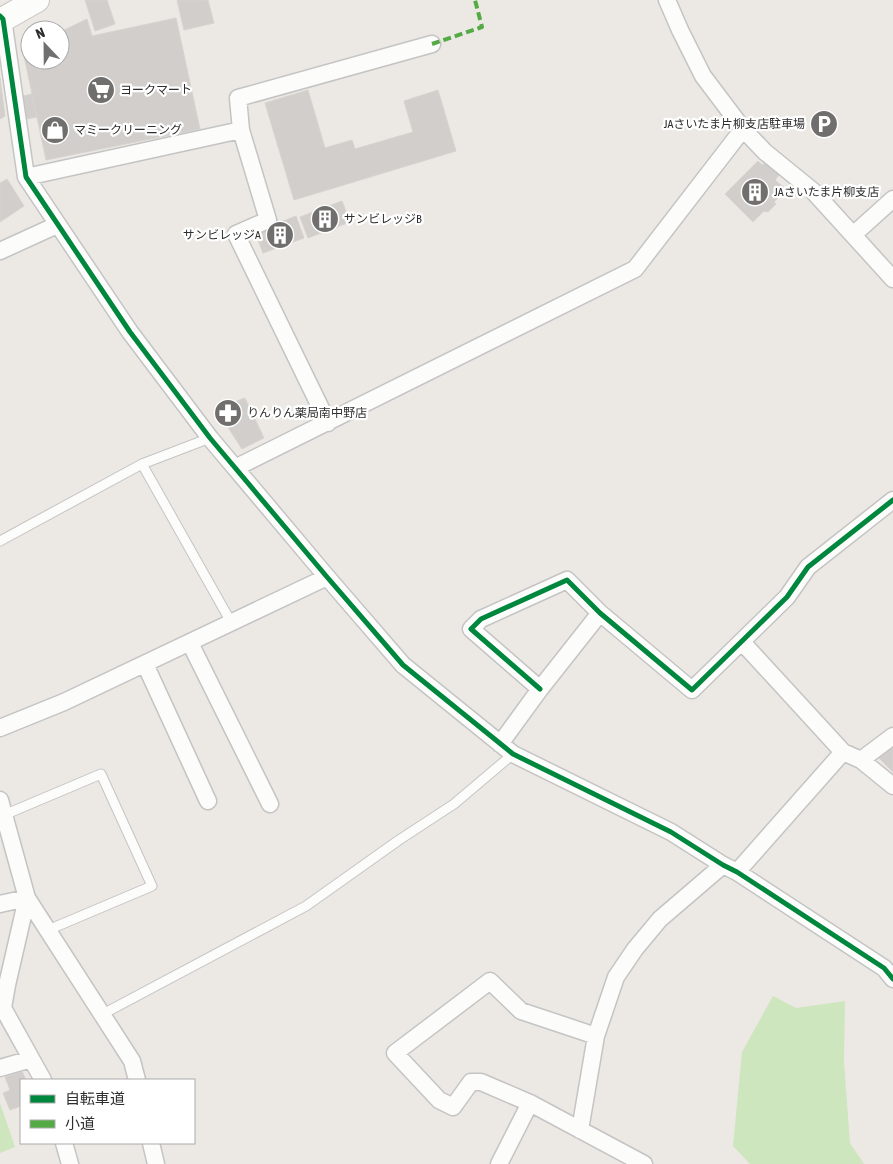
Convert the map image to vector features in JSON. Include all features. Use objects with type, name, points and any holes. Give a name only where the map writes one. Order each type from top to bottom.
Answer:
[{"type":"main road","points":[[1,18],[38,0]]},
{"type":"street","points":[[667,0],[703,76],[743,129],[765,152],[813,191],[893,279]]},
{"type":"street","points":[[1,18],[26,177],[130,332],[210,438],[403,665],[506,749],[671,832],[884,968],[893,979]]},
{"type":"street","points":[[328,423],[236,234],[268,220],[241,130],[238,98],[432,44]]},
{"type":"street","points":[[236,468],[635,268],[743,129]]},
{"type":"street","points":[[26,177],[241,130]]},
{"type":"street","points":[[853,235],[893,199]]},
{"type":"street","points":[[0,251],[57,225]]},
{"type":"street","points":[[540,689],[471,629],[481,619],[566,580],[600,613],[692,690],[787,597],[808,567],[893,500]]},
{"type":"street","points":[[0,728],[64,702],[327,577]]},
{"type":"street","points":[[506,749],[540,689],[600,613]]},
{"type":"street","points":[[742,642],[843,752],[861,760],[893,786]]},
{"type":"street","points":[[190,643],[270,804]]},
{"type":"street","points":[[145,664],[208,801]]},
{"type":"street","points":[[861,760],[893,736]]},
{"type":"street","points":[[580,1130],[596,1036],[616,977],[635,949],[660,919],[730,868],[843,752]]},
{"type":"street","points":[[1,810],[27,898],[132,1061],[137,1079]]},
{"type":"street","points":[[0,904],[27,898]]},
{"type":"street","points":[[27,898],[3,986],[3,1008],[42,1079]]},
{"type":"street","points":[[596,1036],[521,1011],[490,981],[395,1053],[438,1100],[453,1107],[471,1082],[481,1082],[530,1103],[580,1130],[620,1158],[644,1164]]},
{"type":"street","points":[[0,1068],[31,1060]]},
{"type":"street","points":[[499,1164],[530,1103]]},
{"type":"street","points":[[64,1144],[70,1164]]},
{"type":"street","points":[[151,1144],[156,1164]]},
{"type":"lane","points":[[0,541],[142,464],[210,438]]},
{"type":"lane","points":[[142,464],[231,622]]},
{"type":"lane","points":[[101,1015],[306,906],[399,840],[454,804],[506,749]]},
{"type":"lane","points":[[1,810],[101,774],[152,886],[48,930]]},
{"type":"green space","points":[[773,996],[796,1008],[845,1001],[844,1062],[850,1143],[864,1164],[750,1164],[733,1146],[742,1052]]},
{"type":"green space","points":[[0,1103],[15,1147],[0,1153]]},
{"type":"building","points":[[85,0],[107,0],[115,24],[95,31]]},
{"type":"building","points":[[177,0],[208,0],[214,23],[184,30]]},
{"type":"building","points":[[176,18],[200,129],[46,160],[27,70],[70,70],[70,27],[87,19],[92,36]]},
{"type":"building","points":[[0,78],[5,116],[0,119]]},
{"type":"building","points":[[308,90],[325,148],[352,140],[355,149],[413,132],[404,101],[438,90],[456,151],[294,200],[265,103]]},
{"type":"building","points":[[32,94],[37,117],[26,119],[23,96]]},
{"type":"building","name":"JAさいたま片柳支店","points":[[758,161],[762,165],[766,163],[779,175],[775,180],[786,189],[768,212],[764,211],[753,222],[725,194]]},
{"type":"building","points":[[7,179],[24,206],[0,222],[0,183]]},
{"type":"building","name":"サンビレッジB","points":[[342,201],[350,222],[308,238],[300,217]]},
{"type":"building","name":"サンビレッジA","points":[[296,216],[304,238],[263,253],[255,232]]},
{"type":"building","points":[[245,398],[264,438],[242,449],[216,409]]},
{"type":"building","points":[[893,740],[893,772],[877,756]]},
{"type":"building","points":[[22,1071],[26,1079],[20,1079],[20,1106],[10,1110],[3,1093],[10,1090],[5,1077]]},
{"type":"marked path","points":[[432,44],[482,27],[475,0]]},
{"type":"cycle path","points":[[0,16],[3,19],[26,177],[130,332],[210,438],[403,665],[513,754],[671,832],[737,872],[884,968],[893,979]]},
{"type":"cycle path","points":[[540,689],[471,629],[481,619],[567,580],[600,613],[692,690],[787,597],[808,567],[893,500]]},
{"type":"place","name":"ヨークマート","points":[[101,90]]},
{"type":"place","name":"JAさいたま片柳支店駐車場","points":[[824,124]]},
{"type":"place","name":"マミークリーニング","points":[[55,130]]},
{"type":"place","name":"JAさいたま片柳支店","points":[[755,192]]},
{"type":"place","name":"サンビレッジB","points":[[325,219]]},
{"type":"place","name":"サンビレッジA","points":[[280,235]]},
{"type":"place","name":"りんりん薬局南中野店","points":[[228,413]]}]
